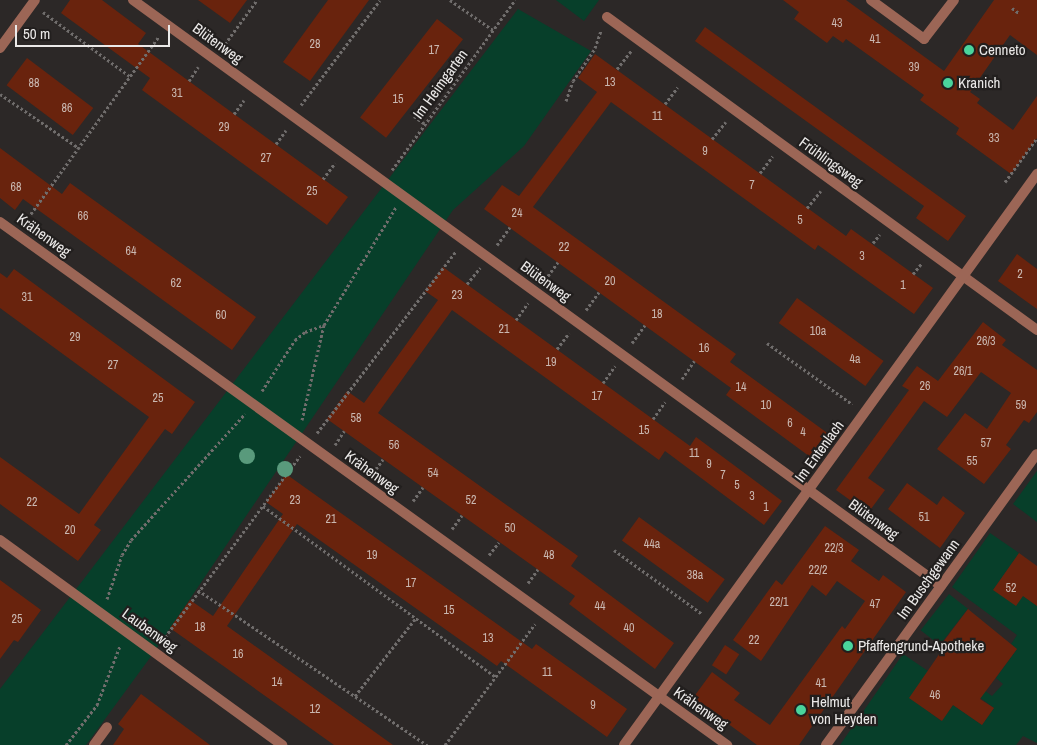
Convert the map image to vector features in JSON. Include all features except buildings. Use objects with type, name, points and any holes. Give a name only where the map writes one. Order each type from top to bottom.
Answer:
[{"type":"street","name":"Blütenweg","points":[[133,0],[941,586]]},
{"type":"street","points":[[871,0],[924,39],[954,0]]},
{"type":"street","points":[[0,48],[33,2]]},
{"type":"street","name":"Frühlingsweg","points":[[607,17],[1037,330]]},
{"type":"street","name":"Im Entenlach","points":[[624,745],[1037,174]]},
{"type":"street","name":"Krähenweg","points":[[0,222],[727,745]]},
{"type":"street","name":"Im Buschgewann","points":[[826,745],[1037,454]]},
{"type":"street","name":"Laubenweg","points":[[0,540],[282,745]]},
{"type":"street","points":[[94,745],[107,727]]},
{"type":"path","points":[[215,59],[256,0]]},
{"type":"path","points":[[293,116],[380,0]]},
{"type":"path","points":[[450,0],[493,30]]},
{"type":"path","name":"Im Heimgarten","points":[[384,181],[515,0]]},
{"type":"path","points":[[33,2],[131,77]]},
{"type":"path","points":[[1012,8],[1019,13]]},
{"type":"path","points":[[566,101],[573,80],[595,48],[607,17]]},
{"type":"path","points":[[16,234],[167,25]]},
{"type":"path","points":[[617,69],[639,41]]},
{"type":"path","points":[[665,104],[687,76]]},
{"type":"path","points":[[0,94],[79,148]]},
{"type":"path","points":[[712,139],[735,111]]},
{"type":"path","points":[[414,116],[425,124]]},
{"type":"path","points":[[1004,182],[1037,138]]},
{"type":"path","points":[[760,173],[782,145]]},
{"type":"path","points":[[807,208],[830,180]]},
{"type":"path","points":[[298,438],[324,325],[403,196]]},
{"type":"path","points":[[488,257],[510,227]]},
{"type":"path","points":[[536,293],[558,262]]},
{"type":"path","points":[[578,322],[599,292]]},
{"type":"path","points":[[102,614],[122,555],[131,540],[253,405],[296,340],[305,332],[324,325]]},
{"type":"path","points":[[624,356],[645,325]]},
{"type":"path","points":[[767,343],[864,413]]},
{"type":"path","points":[[673,391],[694,361]]},
{"type":"path","points":[[263,506],[496,676]]},
{"type":"path","points":[[614,550],[713,622]]},
{"type":"path","points":[[198,590],[427,745]]},
{"type":"path","points":[[445,745],[542,613]]},
{"type":"path","points":[[356,696],[416,618]]},
{"type":"path","points":[[66,745],[97,705],[128,633]]},
{"type":"green space","points":[[556,0],[599,0],[584,21]]},
{"type":"green space","points":[[518,9],[591,51],[524,146],[453,210],[152,655],[86,745],[0,745],[0,689]]},
{"type":"green space","points":[[1037,471],[1037,522],[1013,504]]},
{"type":"green space","points":[[990,533],[1019,553],[993,590],[1023,596],[1037,606],[1037,743],[1023,736],[1016,745],[840,745],[903,654],[928,671],[919,704],[941,721],[953,705],[982,725],[994,708],[955,679],[960,672],[992,696],[1003,684],[996,678],[1017,649],[1011,644],[1017,635],[952,587]]},
{"type":"green space","points":[[949,594],[968,609],[940,645],[921,630]]},
{"type":"place","name":"Cenneto","points":[[969,50]]},
{"type":"place","name":"Kranich","points":[[948,83]]},
{"type":"place","name":"Pfaffengrund-Apotheke","points":[[848,646]]},
{"type":"place","name":"Helmut von Heyden","points":[[801,710]]}]
